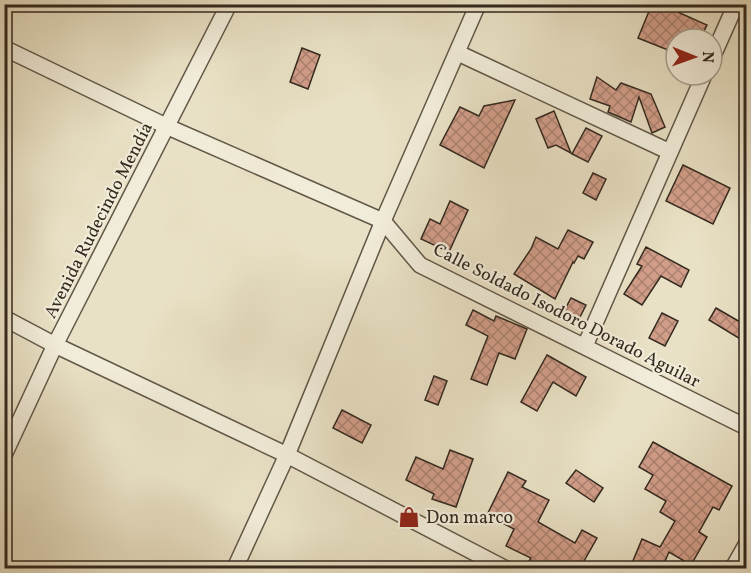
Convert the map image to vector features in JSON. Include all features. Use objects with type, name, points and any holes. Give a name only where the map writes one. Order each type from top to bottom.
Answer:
[{"type":"street","name":"Avenida Rudecindo Mendía","points":[[4,455],[55,345],[229,4]]},
{"type":"street","points":[[235,568],[287,455],[383,221],[478,4]]},
{"type":"street","points":[[724,31],[736,4]]},
{"type":"street","points":[[4,48],[168,127],[383,221]]},
{"type":"street","points":[[458,53],[670,152]]},
{"type":"street","points":[[585,346],[699,87]]},
{"type":"street","name":"Calle Soldado Isodoro Dorado Aguilar","points":[[383,221],[420,265],[747,427]]},
{"type":"street","points":[[4,318],[55,345],[287,455],[504,568]]},
{"type":"street","points":[[733,568],[747,545]]},
{"type":"building","points":[[652,4],[660,4],[707,25],[706,27],[664,27],[664,48],[638,38]]},
{"type":"building","points":[[302,48],[320,55],[308,89],[290,82]]},
{"type":"building","points":[[597,77],[616,90],[621,83],[651,94],[665,127],[652,133],[639,97],[631,122],[608,112],[610,106],[590,99]]},
{"type":"building","points":[[515,100],[484,168],[440,145],[460,107],[479,116],[484,106]]},
{"type":"building","points":[[554,111],[571,153],[556,145],[548,148],[536,119]]},
{"type":"building","points":[[586,128],[602,136],[588,162],[572,154]]},
{"type":"building","points":[[683,165],[730,188],[713,224],[666,201]]},
{"type":"building","points":[[593,173],[606,179],[596,200],[583,193]]},
{"type":"building","points":[[450,201],[468,210],[449,252],[421,239],[430,219],[440,224]]},
{"type":"building","points":[[568,230],[593,242],[584,259],[578,256],[573,262],[555,299],[514,274],[531,249],[536,237],[558,249]]},
{"type":"building","points":[[646,247],[689,270],[681,287],[661,276],[642,305],[624,294],[642,266],[637,264]]},
{"type":"building","points":[[571,298],[586,305],[578,321],[563,313]]},
{"type":"building","points":[[716,308],[747,326],[747,333],[742,340],[709,320]]},
{"type":"building","points":[[473,310],[494,321],[496,316],[527,329],[515,359],[499,353],[487,385],[471,379],[488,336],[466,325]]},
{"type":"building","points":[[662,313],[678,321],[665,346],[649,338]]},
{"type":"building","points":[[547,355],[586,377],[576,396],[553,382],[537,411],[521,402]]},
{"type":"building","points":[[434,376],[447,381],[438,405],[425,400]]},
{"type":"building","points":[[342,410],[371,425],[362,443],[333,428]]},
{"type":"building","points":[[653,442],[732,486],[719,510],[713,507],[699,532],[707,537],[691,565],[669,552],[662,568],[630,568],[642,539],[660,547],[675,521],[660,512],[666,501],[645,489],[653,475],[639,467]]},
{"type":"building","points":[[450,450],[473,459],[456,507],[432,499],[434,494],[406,480],[416,457],[443,469]]},
{"type":"building","points":[[576,470],[603,488],[594,502],[566,483]]},
{"type":"building","points":[[508,472],[526,481],[522,487],[549,500],[538,522],[575,543],[582,530],[597,538],[580,568],[542,568],[529,561],[531,558],[506,546],[514,529],[487,515]]},
{"type":"place","name":"Don marco","points":[[409,517]]}]
